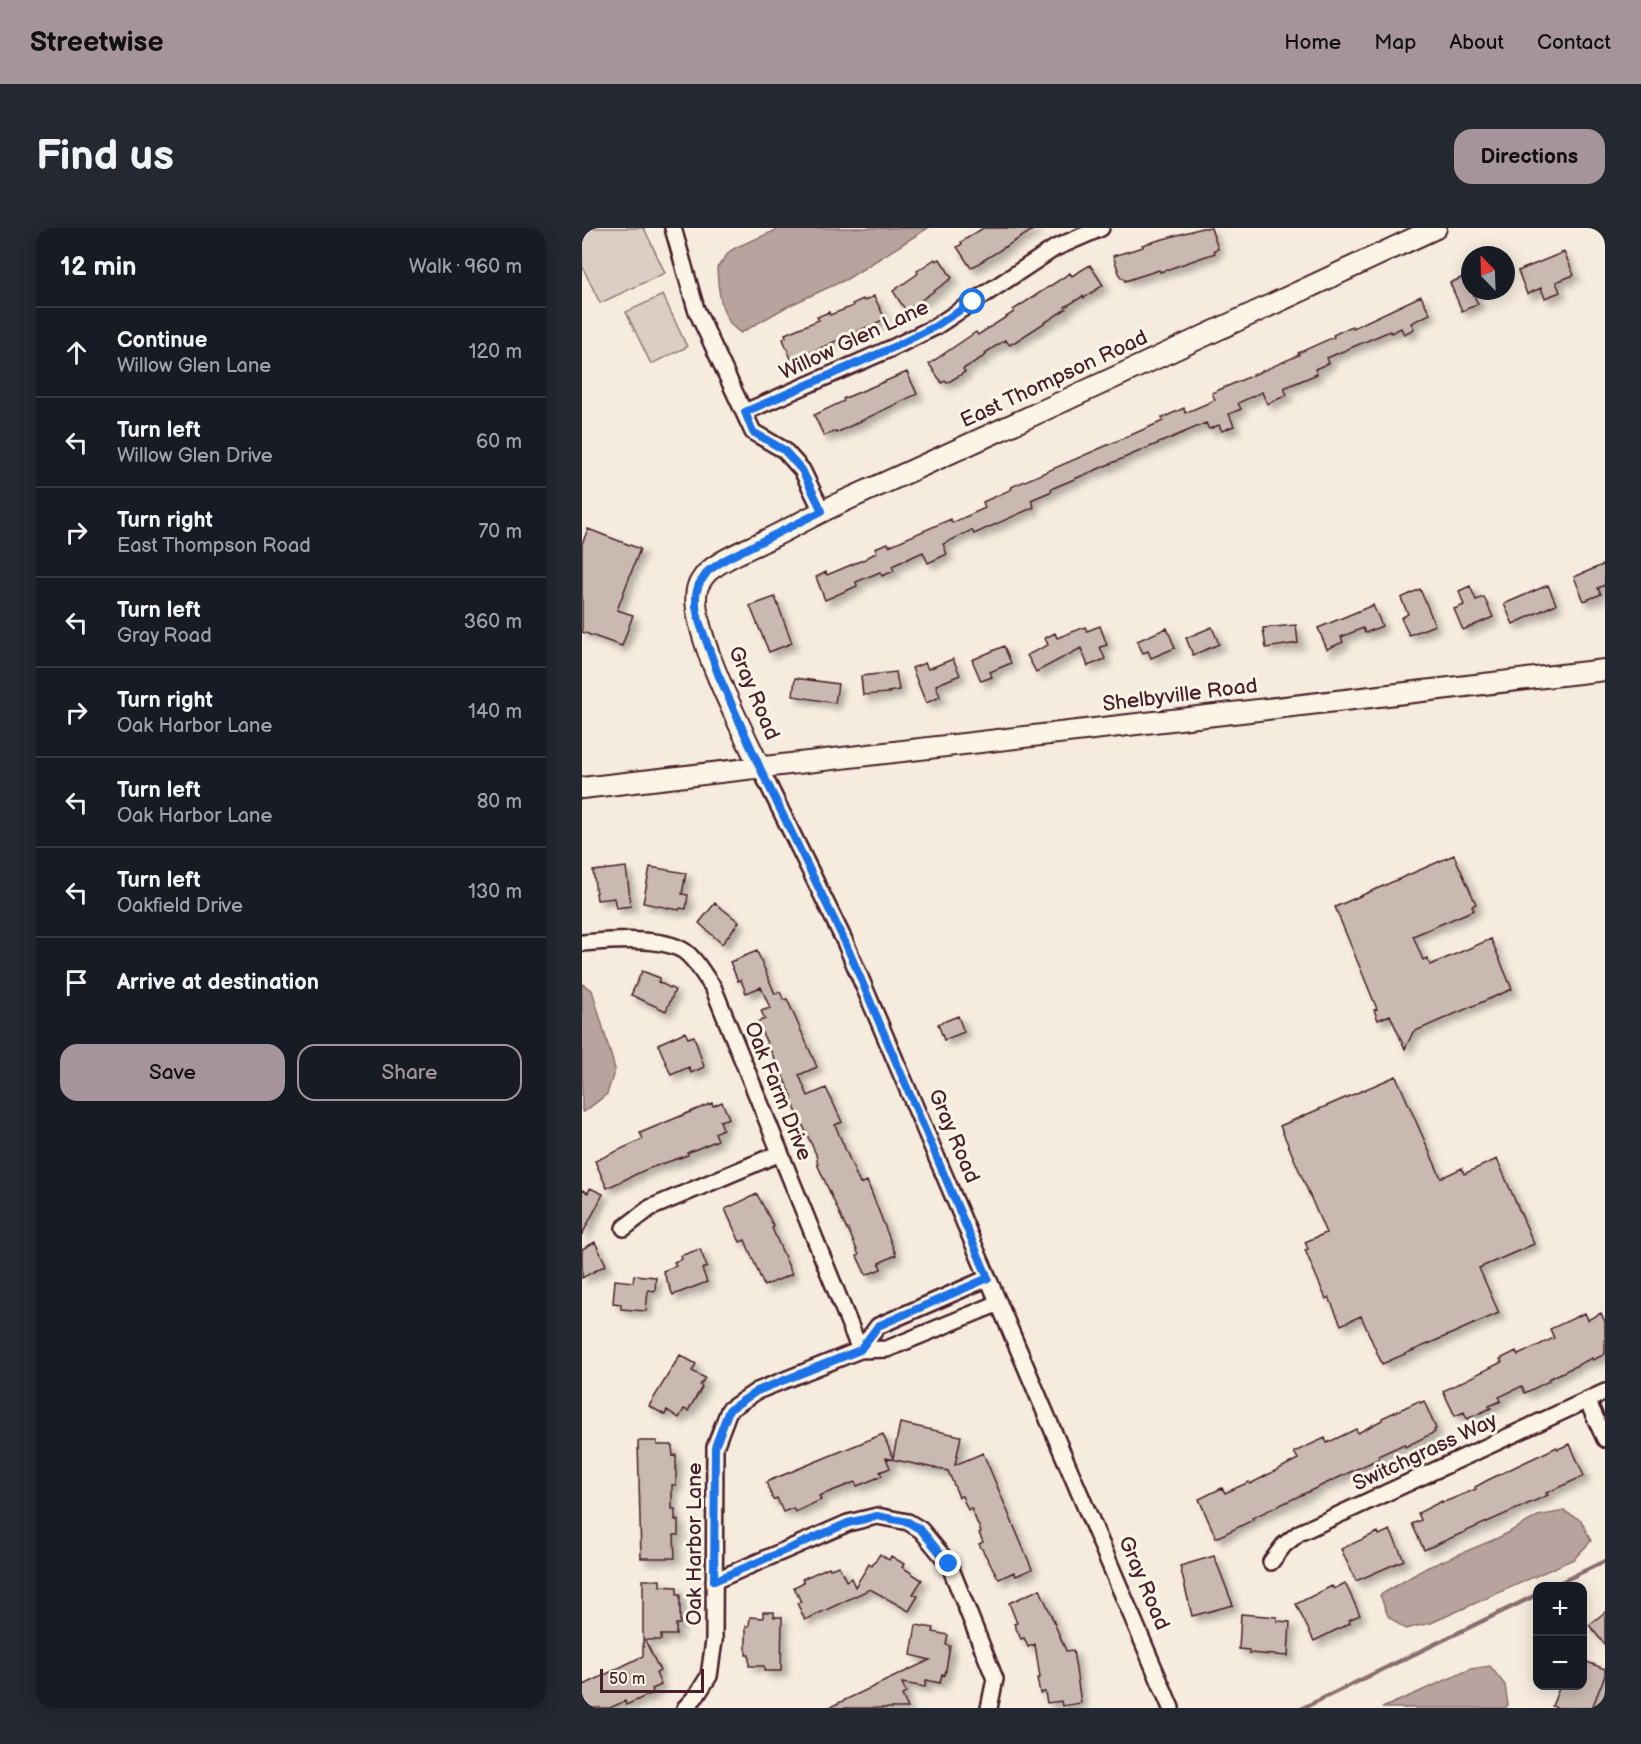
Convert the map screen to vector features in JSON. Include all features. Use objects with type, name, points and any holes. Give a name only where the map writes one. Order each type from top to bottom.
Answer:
[{"type":"main road","name":"East Thompson Road","points":[[699,584],[708,571],[726,559],[822,511],[1436,228]]},
{"type":"main road","name":"Gray Road","points":[[699,584],[696,607],[699,621],[718,674],[760,768]]},
{"type":"main road","name":"Shelbyville Road","points":[[760,768],[1605,670]]},
{"type":"main road","points":[[582,788],[760,768]]},
{"type":"street","points":[[673,228],[696,309],[753,432],[784,450],[802,470],[822,511]]},
{"type":"street","name":"Willow Glen Lane","points":[[745,412],[892,348],[934,327],[1054,248],[1096,229]]},
{"type":"street","name":"Gray Road","points":[[760,768],[845,942],[1171,1708]]},
{"type":"street","name":"Oak Farm Drive","points":[[582,943],[640,941],[664,944],[682,950],[713,987],[860,1350]]},
{"type":"street","points":[[624,1228],[650,1208],[780,1153]]},
{"type":"street","points":[[860,1350],[878,1326],[988,1278]]},
{"type":"street","name":"Oak Harbor Lane","points":[[685,1708],[709,1676],[714,1641],[715,1447],[729,1410],[757,1391],[860,1350],[887,1349],[999,1303]]},
{"type":"street","name":"Switchgrass Way","points":[[1270,1562],[1284,1545],[1299,1533],[1605,1392]]},
{"type":"street","points":[[1587,1400],[1605,1439]]},
{"type":"street","points":[[714,1581],[848,1523],[877,1516],[908,1522],[921,1530],[949,1564],[995,1679],[989,1708]]},
{"type":"shaded area","points":[[582,228],[644,228],[665,273],[600,303],[582,266]]},
{"type":"shaded area","points":[[781,228],[928,228],[847,279],[786,307],[741,333],[729,321],[722,305],[717,268],[730,251]]},
{"type":"shaded area","points":[[663,295],[687,347],[651,364],[626,312]]},
{"type":"shaded area","points":[[582,984],[592,990],[615,1069],[607,1094],[584,1112],[582,1111]]},
{"type":"shaded area","points":[[1564,1511],[1581,1520],[1591,1541],[1574,1559],[1431,1623],[1405,1629],[1388,1616],[1380,1595],[1426,1568],[1498,1538],[1538,1516]]},
{"type":"shaded area","points":[[1490,1666],[1505,1685],[1508,1705],[1505,1708],[1382,1708],[1471,1669]]},
{"type":"building","points":[[983,228],[1036,228],[971,268],[957,247]]},
{"type":"building","points":[[1202,228],[1211,228],[1218,249],[1214,250],[1215,253],[1160,272],[1159,270],[1125,281],[1121,278],[1113,256]]},
{"type":"building","points":[[1564,252],[1574,275],[1556,282],[1560,292],[1545,298],[1541,288],[1527,294],[1518,271]]},
{"type":"building","points":[[935,259],[936,261],[940,259],[952,278],[906,311],[893,291]]},
{"type":"building","points":[[1090,265],[1103,285],[1065,307],[1066,309],[1010,345],[1005,340],[963,369],[965,372],[947,383],[945,381],[942,383],[929,364],[976,332],[978,335],[1014,312],[1013,310],[1070,273],[1072,276]]},
{"type":"building","points":[[1461,278],[1461,300],[1476,300],[1478,304],[1462,311],[1450,283]]},
{"type":"building","points":[[874,296],[885,319],[792,361],[783,339],[786,337],[785,334],[819,320],[817,317],[829,312],[830,315]]},
{"type":"building","points":[[1421,296],[1430,314],[1411,323],[1414,329],[1404,334],[1401,328],[1391,333],[1390,331],[1327,358],[1329,363],[1315,369],[1317,374],[1284,388],[1287,395],[1267,404],[1262,392],[1238,403],[1241,409],[1229,414],[1234,426],[1222,431],[1219,425],[1209,429],[1206,423],[1051,489],[1052,491],[1031,500],[1034,507],[974,534],[972,530],[943,544],[947,554],[928,563],[923,552],[892,566],[894,571],[882,576],[880,572],[856,582],[857,586],[825,600],[816,577],[826,572],[827,575],[865,559],[877,552],[875,548],[888,543],[889,546],[951,519],[952,523],[985,508],[983,502],[1012,489],[1011,487],[1163,421],[1162,418],[1184,408],[1185,413],[1215,400],[1212,393],[1299,355],[1298,353],[1334,337],[1333,335]]},
{"type":"building","points":[[907,372],[917,394],[836,433],[835,431],[824,436],[814,415],[844,401],[843,399]]},
{"type":"building","points":[[588,529],[640,549],[617,610],[633,615],[622,646],[582,632],[582,544]]},
{"type":"building","points":[[1605,564],[1605,585],[1598,588],[1601,594],[1584,601],[1574,577]]},
{"type":"building","points":[[1548,585],[1556,604],[1513,624],[1504,604]]},
{"type":"building","points":[[1470,586],[1476,600],[1484,597],[1493,617],[1463,630],[1454,609],[1464,605],[1459,591]]},
{"type":"building","points":[[1420,589],[1435,625],[1409,635],[1401,618],[1408,614],[1401,598]]},
{"type":"building","points":[[775,597],[792,643],[769,652],[750,606]]},
{"type":"building","points":[[1373,605],[1382,626],[1365,633],[1363,628],[1341,637],[1343,642],[1327,649],[1318,628]]},
{"type":"building","points":[[1296,625],[1298,643],[1266,648],[1263,628]]},
{"type":"building","points":[[1100,626],[1107,645],[1100,647],[1105,659],[1088,666],[1081,648],[1036,672],[1027,655],[1048,645],[1045,638],[1055,633],[1057,638],[1085,627],[1087,631]]},
{"type":"building","points":[[1212,627],[1219,644],[1193,655],[1186,638]]},
{"type":"building","points":[[1167,628],[1175,648],[1151,658],[1148,651],[1143,653],[1137,641]]},
{"type":"building","points":[[1004,646],[1011,663],[990,672],[992,677],[981,681],[972,660]]},
{"type":"building","points":[[953,659],[960,675],[936,685],[940,697],[926,703],[912,668],[925,663],[928,669]]},
{"type":"building","points":[[896,672],[899,690],[863,695],[861,676]]},
{"type":"building","points":[[795,678],[838,684],[835,703],[793,696]]},
{"type":"building","points":[[1454,855],[1476,904],[1472,906],[1474,910],[1413,936],[1423,960],[1427,958],[1430,965],[1491,939],[1512,989],[1413,1032],[1405,1049],[1390,1015],[1378,1020],[1374,1010],[1377,1009],[1335,907]]},
{"type":"building","points":[[626,867],[631,906],[616,908],[614,898],[597,900],[593,871]]},
{"type":"building","points":[[650,867],[686,873],[682,894],[688,895],[686,909],[680,908],[679,910],[643,903]]},
{"type":"building","points":[[715,903],[739,922],[722,944],[699,923]]},
{"type":"building","points":[[757,951],[775,994],[780,992],[784,1000],[787,999],[817,1067],[799,1075],[808,1096],[826,1088],[842,1122],[835,1125],[860,1184],[867,1181],[896,1255],[879,1263],[881,1269],[866,1275],[848,1229],[818,1166],[816,1154],[792,1102],[792,1096],[757,1022],[765,1019],[761,1011],[770,1008],[761,987],[746,993],[730,962]]},
{"type":"building","points":[[642,971],[660,978],[658,982],[675,990],[666,1011],[631,995]]},
{"type":"building","points":[[958,1016],[964,1032],[944,1040],[938,1024]]},
{"type":"building","points":[[685,1032],[688,1038],[694,1036],[704,1067],[691,1073],[689,1067],[671,1075],[658,1044]]},
{"type":"building","points":[[1396,1076],[1441,1178],[1462,1168],[1464,1174],[1497,1159],[1534,1244],[1479,1268],[1499,1313],[1382,1364],[1361,1316],[1341,1325],[1329,1297],[1326,1299],[1305,1250],[1308,1249],[1305,1242],[1326,1233],[1280,1126]]},
{"type":"building","points":[[722,1102],[729,1118],[720,1121],[723,1129],[715,1133],[718,1140],[687,1153],[688,1155],[647,1169],[607,1188],[595,1161],[643,1139],[640,1133],[712,1103],[713,1106]]},
{"type":"building","points":[[590,1188],[603,1194],[582,1235],[582,1190],[588,1193]]},
{"type":"building","points":[[757,1194],[774,1227],[772,1228],[792,1274],[764,1286],[745,1240],[740,1242],[725,1209]]},
{"type":"building","points":[[595,1242],[606,1265],[582,1278],[582,1249]]},
{"type":"building","points":[[700,1249],[707,1267],[702,1269],[707,1282],[673,1295],[663,1271],[676,1266],[674,1262],[682,1259],[680,1256]]},
{"type":"building","points":[[634,1275],[656,1277],[655,1291],[648,1290],[646,1311],[621,1309],[621,1304],[613,1303],[615,1280],[633,1282]]},
{"type":"building","points":[[1585,1313],[1588,1320],[1601,1313],[1605,1322],[1605,1354],[1548,1379],[1549,1381],[1525,1393],[1522,1386],[1499,1397],[1501,1401],[1489,1406],[1491,1408],[1467,1419],[1464,1412],[1455,1416],[1443,1391],[1502,1362],[1500,1359],[1516,1351],[1518,1355],[1554,1338],[1550,1329]]},
{"type":"building","points":[[680,1355],[696,1364],[692,1371],[705,1378],[688,1411],[684,1409],[679,1418],[667,1410],[665,1415],[649,1406]]},
{"type":"building","points":[[1419,1401],[1420,1403],[1424,1401],[1436,1429],[1435,1432],[1405,1447],[1404,1444],[1378,1456],[1376,1460],[1252,1518],[1253,1520],[1216,1538],[1199,1499],[1222,1488],[1225,1493],[1249,1482],[1250,1484],[1298,1459],[1294,1452],[1325,1438],[1327,1443],[1356,1429],[1358,1433],[1382,1418]]},
{"type":"building","points":[[900,1423],[961,1436],[955,1465],[983,1453],[1032,1569],[1016,1576],[1014,1572],[999,1579],[979,1544],[983,1542],[979,1533],[981,1532],[971,1508],[968,1510],[962,1496],[959,1497],[948,1471],[886,1458],[890,1468],[880,1472],[882,1476],[857,1486],[855,1482],[819,1496],[821,1500],[795,1512],[793,1508],[783,1512],[777,1498],[773,1500],[766,1482],[883,1434],[893,1458]]},
{"type":"building","points":[[638,1441],[657,1441],[657,1445],[672,1445],[673,1456],[676,1455],[676,1485],[672,1485],[672,1509],[675,1509],[675,1520],[678,1520],[678,1535],[674,1535],[675,1558],[641,1558]]},
{"type":"building","points":[[1570,1444],[1584,1476],[1546,1493],[1548,1495],[1424,1550],[1412,1524],[1421,1520],[1418,1513],[1442,1501],[1442,1503],[1476,1489],[1475,1487],[1488,1480],[1557,1447],[1558,1449]]},
{"type":"building","points":[[1390,1530],[1404,1560],[1356,1581],[1341,1549],[1378,1532],[1379,1535]]},
{"type":"building","points":[[880,1554],[889,1560],[891,1556],[904,1564],[902,1567],[922,1580],[913,1594],[918,1596],[909,1611],[870,1589],[805,1620],[797,1603],[801,1602],[794,1587],[804,1582],[802,1579],[829,1567],[830,1569],[839,1566],[846,1581],[851,1578],[855,1587],[869,1564],[872,1566]]},
{"type":"building","points":[[1214,1556],[1233,1605],[1192,1616],[1180,1566]]},
{"type":"building","points":[[643,1580],[660,1580],[660,1586],[677,1587],[677,1595],[680,1595],[680,1624],[676,1624],[676,1635],[661,1635],[661,1640],[645,1640],[660,1671],[656,1673],[661,1685],[652,1689],[653,1693],[626,1705],[625,1701],[610,1708],[582,1708],[582,1686],[643,1656]]},
{"type":"building","points":[[1345,1583],[1360,1615],[1349,1620],[1350,1623],[1314,1641],[1296,1604],[1332,1586],[1334,1589]]},
{"type":"building","points":[[1040,1589],[1066,1651],[1073,1650],[1081,1703],[1062,1706],[1061,1701],[1047,1703],[1045,1692],[1040,1693],[1035,1644],[1028,1647],[1024,1638],[1021,1639],[1014,1624],[1017,1623],[1009,1603]]},
{"type":"building","points":[[763,1612],[774,1612],[774,1617],[782,1617],[781,1671],[764,1671],[764,1666],[749,1666],[749,1655],[746,1655],[746,1626],[749,1626],[750,1617],[763,1618]]},
{"type":"building","points":[[1605,1612],[1605,1645],[1589,1625]]},
{"type":"building","points":[[1241,1614],[1277,1617],[1277,1621],[1290,1622],[1288,1656],[1249,1653],[1249,1650],[1239,1649]]},
{"type":"building","points":[[916,1625],[934,1628],[933,1632],[948,1635],[946,1645],[950,1646],[945,1675],[942,1674],[940,1683],[926,1680],[925,1687],[902,1683],[906,1693],[902,1695],[908,1708],[828,1708],[930,1660],[911,1655]]},
{"type":"building","points":[[1587,1662],[1605,1669],[1605,1675],[1592,1708],[1552,1706],[1558,1690],[1587,1690]]},
{"type":"waterway","points":[[1561,1582],[1605,1561]]},
{"type":"waterway","points":[[1303,1708],[1533,1596]]},
{"type":"route","points":[[949,1564],[921,1530],[908,1522],[877,1516],[848,1523],[714,1581],[715,1447],[729,1410],[757,1391],[860,1350],[878,1326],[988,1278],[845,942],[760,768],[718,674],[699,621],[696,594],[699,584],[708,571],[726,559],[822,511],[802,470],[784,450],[753,432],[745,412],[892,348],[934,327],[973,302]]}]
